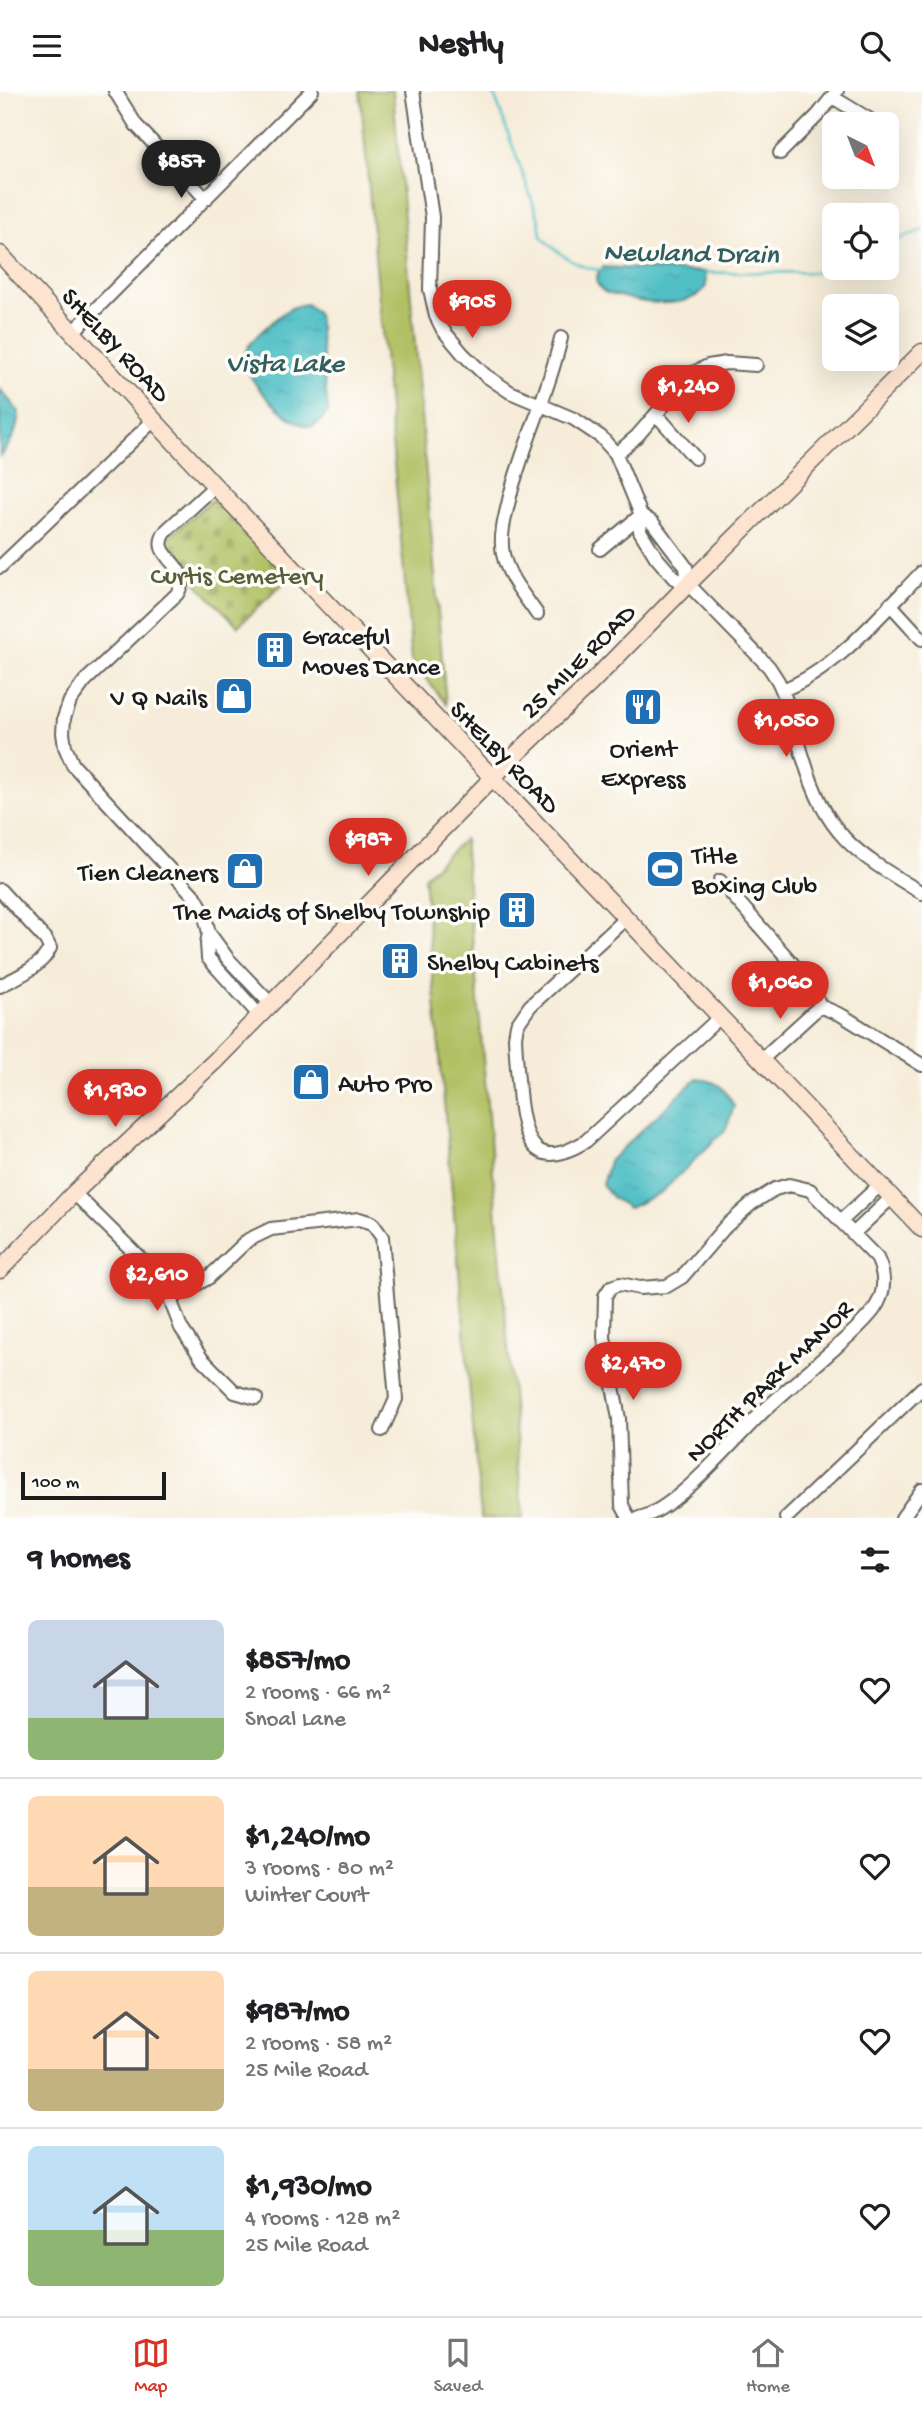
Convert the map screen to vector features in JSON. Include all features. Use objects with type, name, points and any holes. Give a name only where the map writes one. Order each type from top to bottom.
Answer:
[{"type":"street","points":[[115,91],[136,125],[206,198]]},
{"type":"street","points":[[73,331],[312,91]]},
{"type":"street","points":[[413,91],[432,217],[430,289],[436,316],[443,330],[463,355],[485,375],[510,392],[587,427],[601,437],[616,454],[641,515],[640,531],[656,557],[674,578],[688,583],[769,667],[782,689],[814,790],[829,819],[845,840],[864,858],[922,893]]},
{"type":"street","points":[[780,153],[835,94],[860,112]]},
{"type":"street","name":"SHELBY ROAD","points":[[0,254],[215,486],[922,1229]]},
{"type":"street","points":[[537,614],[507,567],[502,540],[506,511],[520,457],[555,363],[561,338]]},
{"type":"street","name":"25 MILE ROAD","points":[[3,1261],[215,1061],[492,778],[591,683],[688,583],[922,352]]},
{"type":"street","points":[[616,454],[637,436],[691,374],[708,366],[727,363],[756,365]]},
{"type":"street","points":[[656,414],[695,458]]},
{"type":"street","points":[[0,567],[154,420]]},
{"type":"street","points":[[215,486],[161,538],[162,550],[181,573],[182,580],[177,594],[78,688],[66,709],[63,733],[69,759],[76,771],[196,898],[204,912],[209,933],[208,958],[264,1009]]},
{"type":"street","points":[[600,549],[641,515]]},
{"type":"street","points":[[782,689],[802,681],[824,667],[922,572]]},
{"type":"street","points":[[890,604],[922,639]]},
{"type":"street","points":[[720,881],[812,986],[820,1006],[843,1016],[922,1065]]},
{"type":"street","points":[[0,890],[46,940],[50,948],[39,962],[0,986]]},
{"type":"street","points":[[627,917],[539,998],[524,1013],[517,1025],[515,1037],[523,1125],[535,1148],[550,1154],[575,1148],[586,1141],[720,1017]]},
{"type":"street","points":[[761,1060],[820,1006]]},
{"type":"street","name":"NORTH PARK MANOR","points":[[629,1518],[622,1505],[619,1419],[604,1337],[605,1296],[611,1287],[620,1284],[653,1288],[667,1286],[682,1277],[725,1227],[751,1204],[775,1189],[789,1185],[810,1190],[877,1258],[883,1269],[883,1290],[875,1307],[852,1332],[765,1409],[688,1488],[662,1507],[639,1518]]},
{"type":"street","points":[[842,1220],[880,1185]]},
{"type":"street","points":[[74,1193],[145,1263],[170,1299],[181,1328],[202,1359],[235,1392],[256,1398]]},
{"type":"street","points":[[854,1233],[892,1197]]},
{"type":"street","points":[[170,1299],[208,1277],[258,1233],[288,1226],[350,1220],[366,1220],[372,1223],[382,1237],[396,1399],[382,1430]]},
{"type":"street","points":[[786,1518],[922,1388]]},
{"type":"street","points":[[902,1518],[922,1490]]},
{"type":"green space","points":[[360,91],[393,91],[446,704],[412,661]]},
{"type":"green space","name":"Curtis Cemetery","points":[[212,500],[290,577],[238,626],[172,556],[167,545],[168,537]]},
{"type":"green space","points":[[464,839],[523,1518],[481,1518],[424,877]]},
{"type":"water","points":[[603,267],[705,272],[706,286],[699,294],[679,302],[644,302],[604,292],[596,281]]},
{"type":"water","name":"Vista Lake","points":[[307,304],[318,314],[328,412],[313,426],[293,420],[270,401],[251,378],[244,358],[250,343],[274,320],[292,308]]},
{"type":"water","points":[[0,389],[19,412],[13,436],[0,457]]},
{"type":"water","points":[[697,1078],[711,1081],[724,1090],[734,1106],[726,1129],[662,1192],[629,1208],[613,1198],[602,1185],[609,1161]]},
{"type":"waterway","name":"Newland Drain","points":[[493,91],[539,220],[541,236],[568,259],[584,267],[602,270]]},
{"type":"waterway","name":"Newland Drain","points":[[899,239],[922,230]]},
{"type":"waterway","name":"Newland Drain","points":[[703,273],[822,272]]},
{"type":"place","name":"Graceful Moves Dance","points":[[275,650]]},
{"type":"place","name":"V Q Nails","points":[[234,696]]},
{"type":"place","name":"Orient Express","points":[[643,707]]},
{"type":"place","name":"Title Boxing Club","points":[[665,869]]},
{"type":"place","name":"Tien Cleaners","points":[[245,871]]},
{"type":"place","name":"The Maids of Shelby Township","points":[[517,910]]},
{"type":"place","name":"Shelby Cabinets","points":[[400,961]]},
{"type":"place","name":"Auto Pro","points":[[311,1082]]}]
